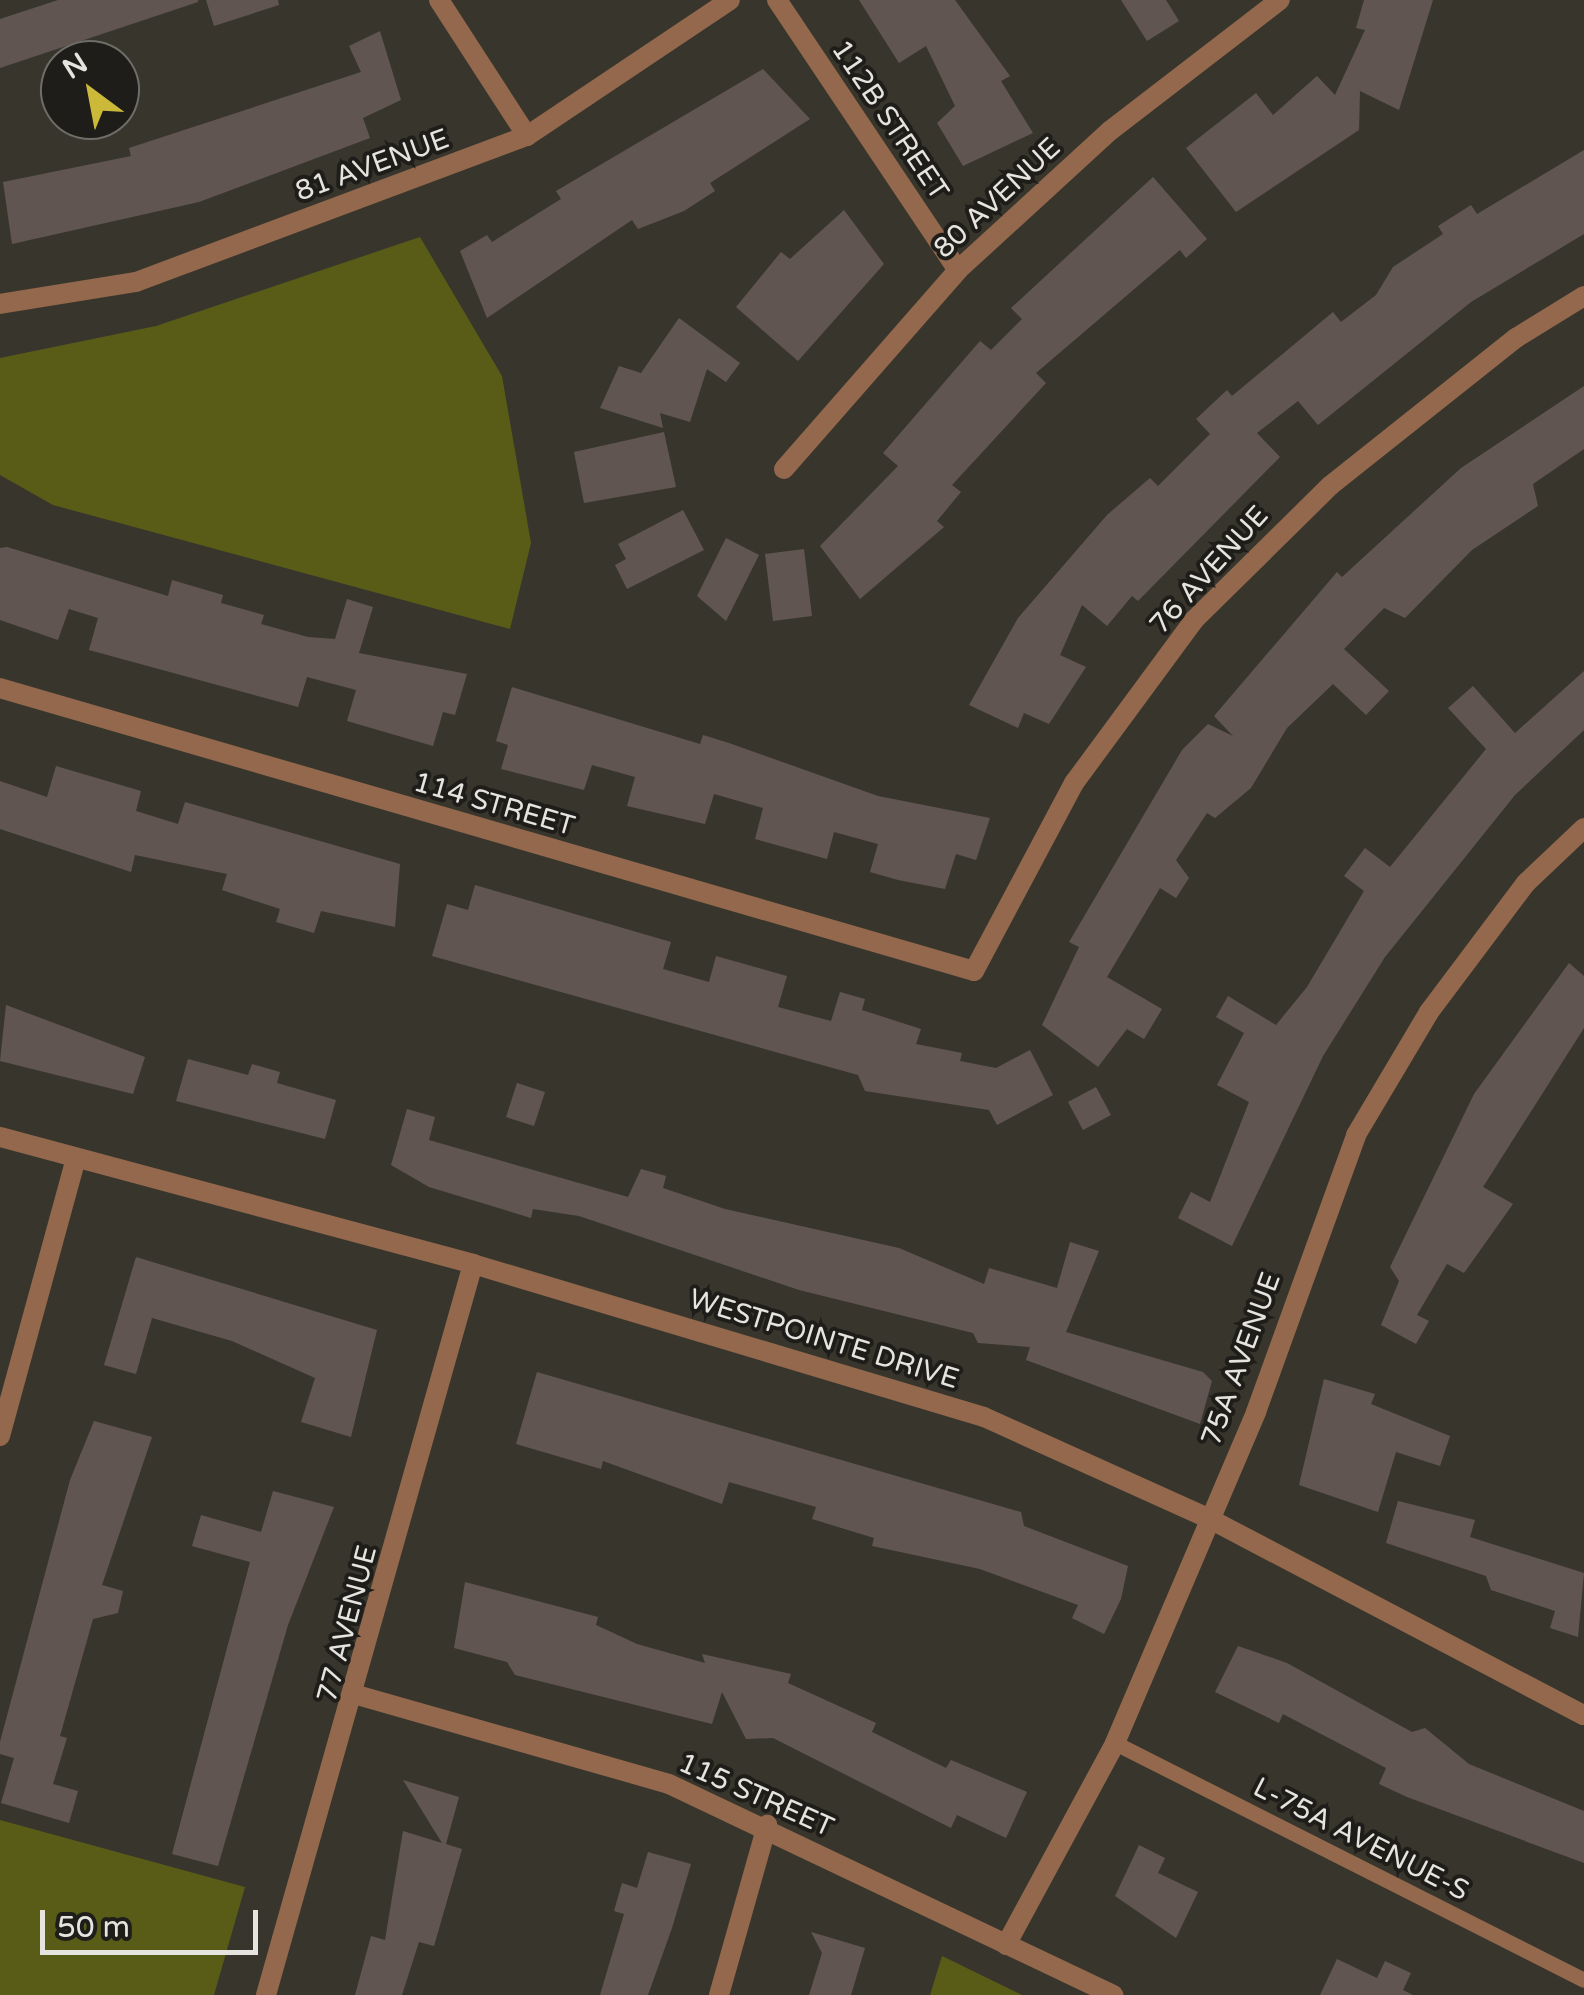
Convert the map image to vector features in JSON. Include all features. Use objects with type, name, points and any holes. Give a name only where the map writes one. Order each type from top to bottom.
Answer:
[{"type":"street","points":[[439,0],[527,136]]},
{"type":"street","name":"81 AVENUE","points":[[0,304],[136,282],[527,136],[730,0]]},
{"type":"street","name":"112B STREET","points":[[777,0],[958,270]]},
{"type":"street","name":"80 AVENUE","points":[[784,469],[958,270],[1112,130],[1281,2]]},
{"type":"street","name":"76 AVENUE","points":[[974,971],[1074,783],[1194,620],[1331,485],[1516,338],[1584,296]]},
{"type":"street","name":"114 STREET","points":[[0,688],[974,971]]},
{"type":"street","name":"75A AVENUE","points":[[1006,1946],[1115,1743],[1208,1518],[1356,1135],[1429,1012],[1526,884],[1584,828]]},
{"type":"street","name":"WESTPOINTE DRIVE","points":[[0,1137],[472,1264],[984,1417],[1208,1518],[1584,1716]]},
{"type":"street","points":[[0,1436],[76,1159]]},
{"type":"street","name":"77 AVENUE","points":[[266,1995],[357,1695],[472,1264]]},
{"type":"street","name":"115 STREET","points":[[357,1695],[670,1784],[767,1826],[1006,1946],[1114,1995]]},
{"type":"street","points":[[719,1995],[767,1826]]},
{"type":"lane","name":"L-75A AVENUE-S","points":[[1115,1743],[1584,1980]]},
{"type":"shaded area","points":[[420,237],[502,376],[531,543],[510,629],[53,505],[0,475],[0,358],[156,326]]},
{"type":"shaded area","points":[[0,1820],[245,1887],[214,1995],[0,1995]]},
{"type":"shaded area","points":[[942,1956],[1022,1995],[930,1995]]},
{"type":"building","points":[[58,0],[198,0],[84,40],[40,40],[40,55],[0,68],[0,19]]},
{"type":"building","points":[[206,0],[278,0],[279,5],[214,26]]},
{"type":"building","points":[[859,0],[955,0],[1010,76],[1001,81],[1033,133],[963,166],[937,123],[955,106],[926,46],[899,63]]},
{"type":"building","points":[[1121,0],[1166,0],[1179,21],[1147,41]]},
{"type":"building","points":[[1364,0],[1433,0],[1399,110],[1360,91],[1359,130],[1236,212],[1186,148],[1256,93],[1273,115],[1317,76],[1335,95],[1365,30],[1356,28]]},
{"type":"building","points":[[380,31],[401,100],[363,118],[370,138],[199,202],[12,244],[3,182],[131,156],[129,148],[361,72],[349,46]]},
{"type":"building","points":[[763,69],[810,119],[710,183],[715,191],[684,211],[638,229],[632,220],[487,318],[460,251],[487,235],[492,242],[561,199],[556,191]]},
{"type":"building","points":[[1584,150],[1584,234],[1471,302],[1318,425],[1298,401],[1257,433],[1280,457],[1138,601],[1132,596],[1107,626],[1082,605],[1060,655],[1086,667],[1049,724],[1024,713],[1018,728],[969,705],[1018,618],[1107,515],[1150,478],[1158,486],[1210,434],[1196,419],[1227,390],[1232,396],[1333,312],[1341,322],[1376,295],[1393,267],[1443,234],[1438,226],[1471,205],[1477,214]]},
{"type":"building","points":[[1153,177],[1207,239],[1186,258],[1180,250],[1036,373],[1046,383],[952,485],[961,492],[937,521],[944,527],[860,599],[820,546],[898,466],[883,453],[980,341],[991,350],[1022,319],[1011,308]]},
{"type":"building","points":[[844,210],[884,264],[798,361],[736,307],[781,252],[790,259]]},
{"type":"building","points":[[679,318],[740,363],[726,382],[707,369],[690,422],[660,413],[663,428],[600,408],[619,366],[641,373]]},
{"type":"building","points":[[1584,386],[1584,449],[1533,484],[1538,506],[1472,550],[1405,618],[1384,608],[1344,649],[1389,691],[1366,715],[1333,684],[1287,728],[1251,788],[1215,818],[1207,813],[1176,860],[1189,878],[1176,898],[1160,888],[1107,977],[1162,1009],[1144,1039],[1127,1029],[1098,1067],[1042,1025],[1079,947],[1069,942],[1182,750],[1208,724],[1233,736],[1214,716],[1337,572],[1342,577],[1461,468]]},
{"type":"building","points":[[664,432],[676,487],[584,503],[574,452]]},
{"type":"building","points":[[683,510],[704,550],[627,589],[615,565],[626,559],[618,544]]},
{"type":"building","points":[[726,538],[759,555],[726,621],[697,596]]},
{"type":"building","points":[[0,548],[168,596],[172,580],[223,595],[221,603],[264,615],[261,624],[308,637],[335,639],[347,599],[373,607],[359,653],[467,674],[455,715],[443,712],[433,746],[347,721],[356,690],[307,677],[298,707],[89,650],[98,618],[69,609],[58,640],[0,620]]},
{"type":"building","points":[[804,549],[812,616],[773,621],[765,554]]},
{"type":"building","points":[[1584,671],[1584,730],[1515,795],[1385,957],[1323,1056],[1232,1246],[1178,1218],[1191,1192],[1210,1202],[1249,1102],[1217,1085],[1244,1033],[1216,1017],[1228,996],[1276,1025],[1307,987],[1364,891],[1344,876],[1365,848],[1390,867],[1486,749],[1448,708],[1473,686],[1515,733]]},
{"type":"building","points":[[512,687],[700,744],[703,735],[878,796],[990,818],[976,860],[956,854],[945,889],[870,872],[878,844],[834,832],[827,859],[755,839],[763,808],[714,794],[705,824],[627,806],[635,777],[592,765],[584,790],[501,769],[508,745],[496,741]]},
{"type":"building","points":[[56,766],[141,791],[136,811],[178,824],[185,802],[400,864],[395,927],[321,911],[314,933],[276,922],[280,909],[222,890],[227,874],[135,855],[131,872],[0,829],[0,781],[47,797]]},
{"type":"building","points":[[475,885],[671,942],[663,969],[709,982],[716,956],[787,976],[778,1007],[831,1021],[840,992],[865,999],[862,1010],[921,1029],[916,1044],[962,1053],[960,1061],[996,1068],[1030,1050],[1053,1095],[997,1125],[989,1110],[865,1091],[858,1075],[432,956],[447,904],[468,910]]},
{"type":"building","points":[[1569,963],[1584,976],[1584,1028],[1483,1187],[1513,1204],[1464,1273],[1447,1264],[1417,1315],[1429,1321],[1416,1344],[1381,1325],[1399,1281],[1390,1267],[1474,1094]]},
{"type":"building","points":[[6,1005],[145,1057],[133,1094],[0,1061]]},
{"type":"building","points":[[188,1059],[248,1075],[252,1064],[280,1072],[277,1083],[336,1100],[325,1139],[176,1101]]},
{"type":"building","points":[[517,1083],[545,1092],[534,1126],[506,1117]]},
{"type":"building","points":[[1096,1087],[1111,1115],[1083,1130],[1068,1102]]},
{"type":"building","points":[[407,1109],[435,1117],[429,1140],[628,1197],[641,1169],[666,1176],[663,1188],[725,1209],[899,1248],[984,1284],[989,1268],[1057,1288],[1070,1242],[1099,1251],[1066,1332],[1203,1372],[1212,1381],[1200,1424],[1026,1360],[1030,1347],[978,1343],[973,1333],[799,1290],[579,1216],[533,1209],[531,1218],[429,1187],[391,1165]]},
{"type":"building","points":[[136,1257],[377,1330],[351,1437],[301,1422],[315,1378],[232,1341],[152,1318],[136,1374],[104,1365]]},
{"type":"building","points":[[537,1372],[1021,1512],[1024,1526],[1128,1566],[1121,1599],[1104,1634],[1072,1618],[1078,1605],[980,1569],[872,1546],[874,1538],[812,1519],[816,1507],[729,1482],[722,1504],[603,1461],[601,1469],[516,1444]]},
{"type":"building","points":[[1324,1379],[1375,1394],[1371,1404],[1450,1436],[1440,1466],[1396,1452],[1378,1512],[1299,1485]]},
{"type":"building","points":[[94,1421],[152,1437],[102,1585],[123,1591],[118,1613],[93,1619],[60,1736],[67,1738],[53,1784],[78,1791],[69,1823],[1,1803],[14,1758],[0,1754],[0,1742],[70,1480]]},
{"type":"building","points":[[273,1491],[334,1507],[288,1625],[218,1866],[172,1854],[250,1562],[192,1546],[201,1515],[261,1532]]},
{"type":"building","points":[[1398,1501],[1475,1520],[1470,1537],[1584,1573],[1578,1637],[1550,1628],[1555,1611],[1491,1590],[1486,1576],[1386,1543]]},
{"type":"building","points":[[465,1582],[598,1617],[596,1625],[637,1644],[705,1663],[702,1654],[791,1674],[788,1683],[876,1723],[872,1732],[946,1768],[951,1760],[1027,1792],[1006,1838],[957,1815],[951,1828],[773,1738],[746,1739],[722,1692],[712,1724],[515,1675],[507,1662],[454,1648]]},
{"type":"building","points":[[1238,1646],[1287,1663],[1412,1732],[1425,1728],[1469,1764],[1584,1811],[1584,1863],[1407,1797],[1379,1784],[1386,1768],[1283,1714],[1279,1723],[1215,1692]]},
{"type":"building","points":[[403,1780],[459,1797],[446,1844],[462,1849],[434,1946],[419,1942],[402,1995],[355,1995],[371,1936],[385,1940],[403,1831],[442,1843]]},
{"type":"building","points":[[1139,1845],[1165,1858],[1158,1873],[1198,1892],[1176,1938],[1115,1896]]},
{"type":"building","points":[[648,1852],[691,1864],[672,1928],[648,1995],[600,1995],[624,1914],[614,1911],[622,1883],[637,1888]]},
{"type":"building","points":[[811,1932],[865,1948],[851,1995],[809,1995],[822,1953]]},
{"type":"building","points":[[1337,1959],[1377,1978],[1385,1961],[1411,1973],[1403,1990],[1413,1995],[1320,1995]]}]
